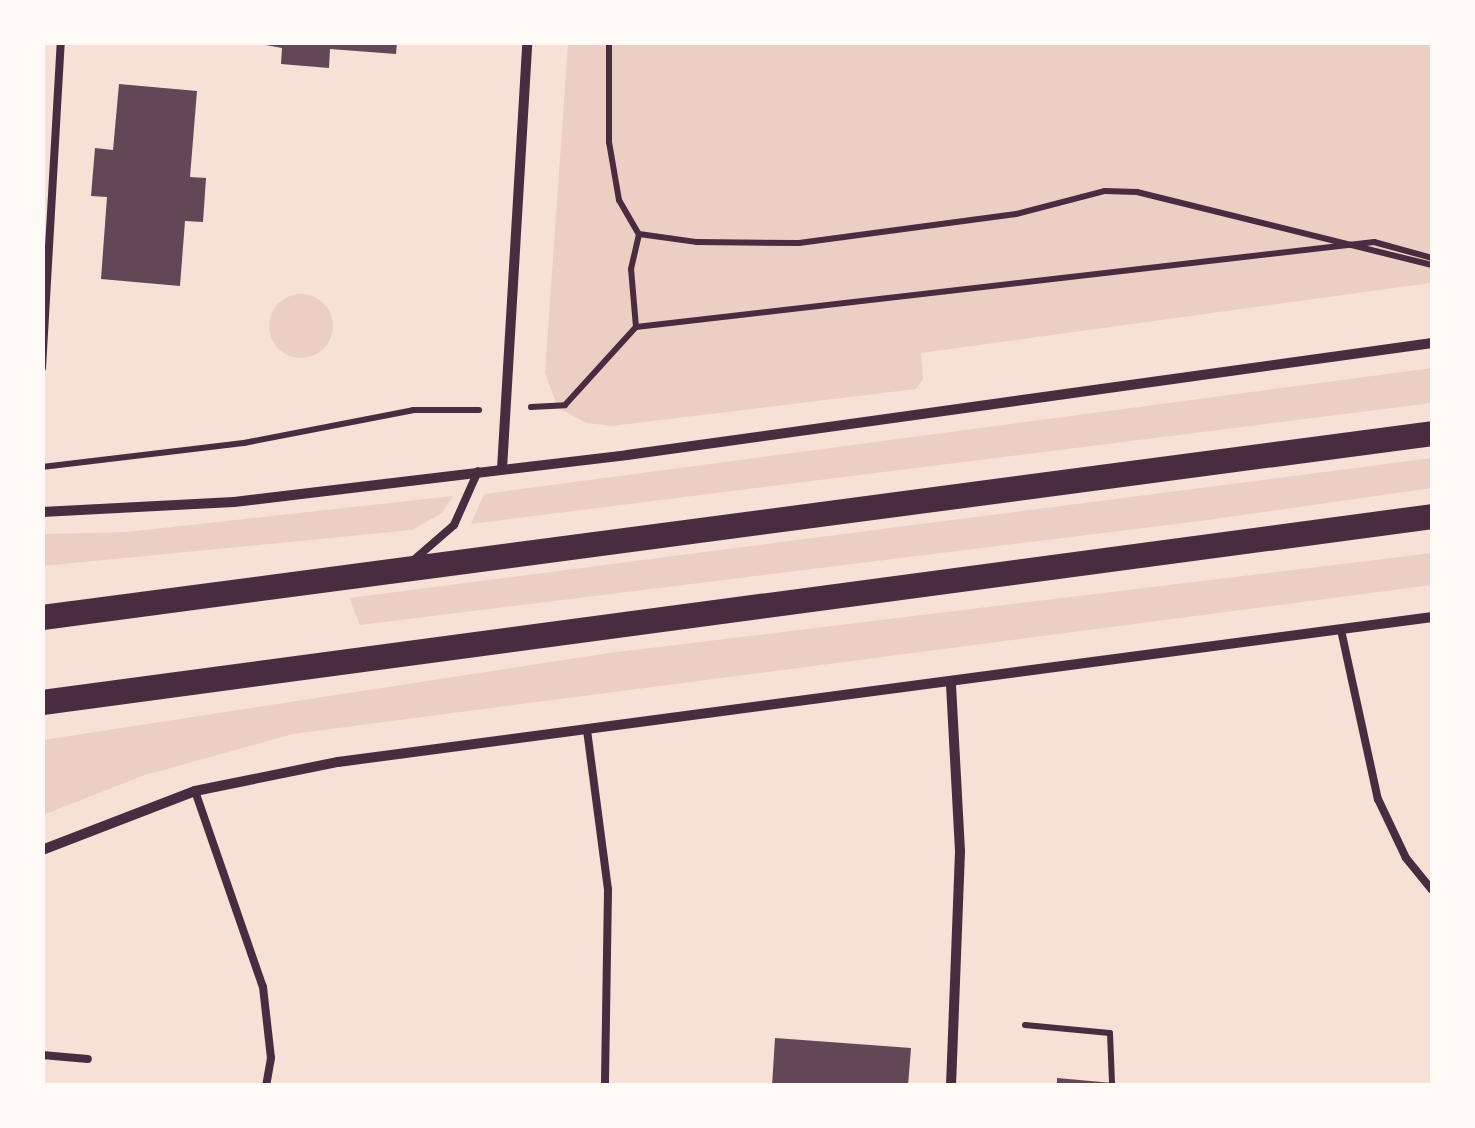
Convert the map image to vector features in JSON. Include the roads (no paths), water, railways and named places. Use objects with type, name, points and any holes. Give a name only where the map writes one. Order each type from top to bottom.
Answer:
[{"type":"main road","points":[[42,618],[403,565],[1432,433]]},
{"type":"main road","points":[[42,702],[1432,516]]},
{"type":"street","points":[[502,469],[527,42]]},
{"type":"street","points":[[42,512],[234,502],[1432,344]]},
{"type":"street","points":[[42,850],[195,791],[338,762],[1432,618]]},
{"type":"street","points":[[950,1086],[960,852],[951,682]]},
{"type":"lane","points":[[42,368],[61,42]]},
{"type":"lane","points":[[403,565],[428,552],[454,525],[478,471]]},
{"type":"lane","points":[[1341,630],[1378,799],[1406,858],[1432,890]]},
{"type":"lane","points":[[586,730],[608,890],[605,1086]]},
{"type":"lane","points":[[195,791],[263,988],[270,1058],[266,1086]]},
{"type":"lane","points":[[42,1055],[88,1059]]}]
